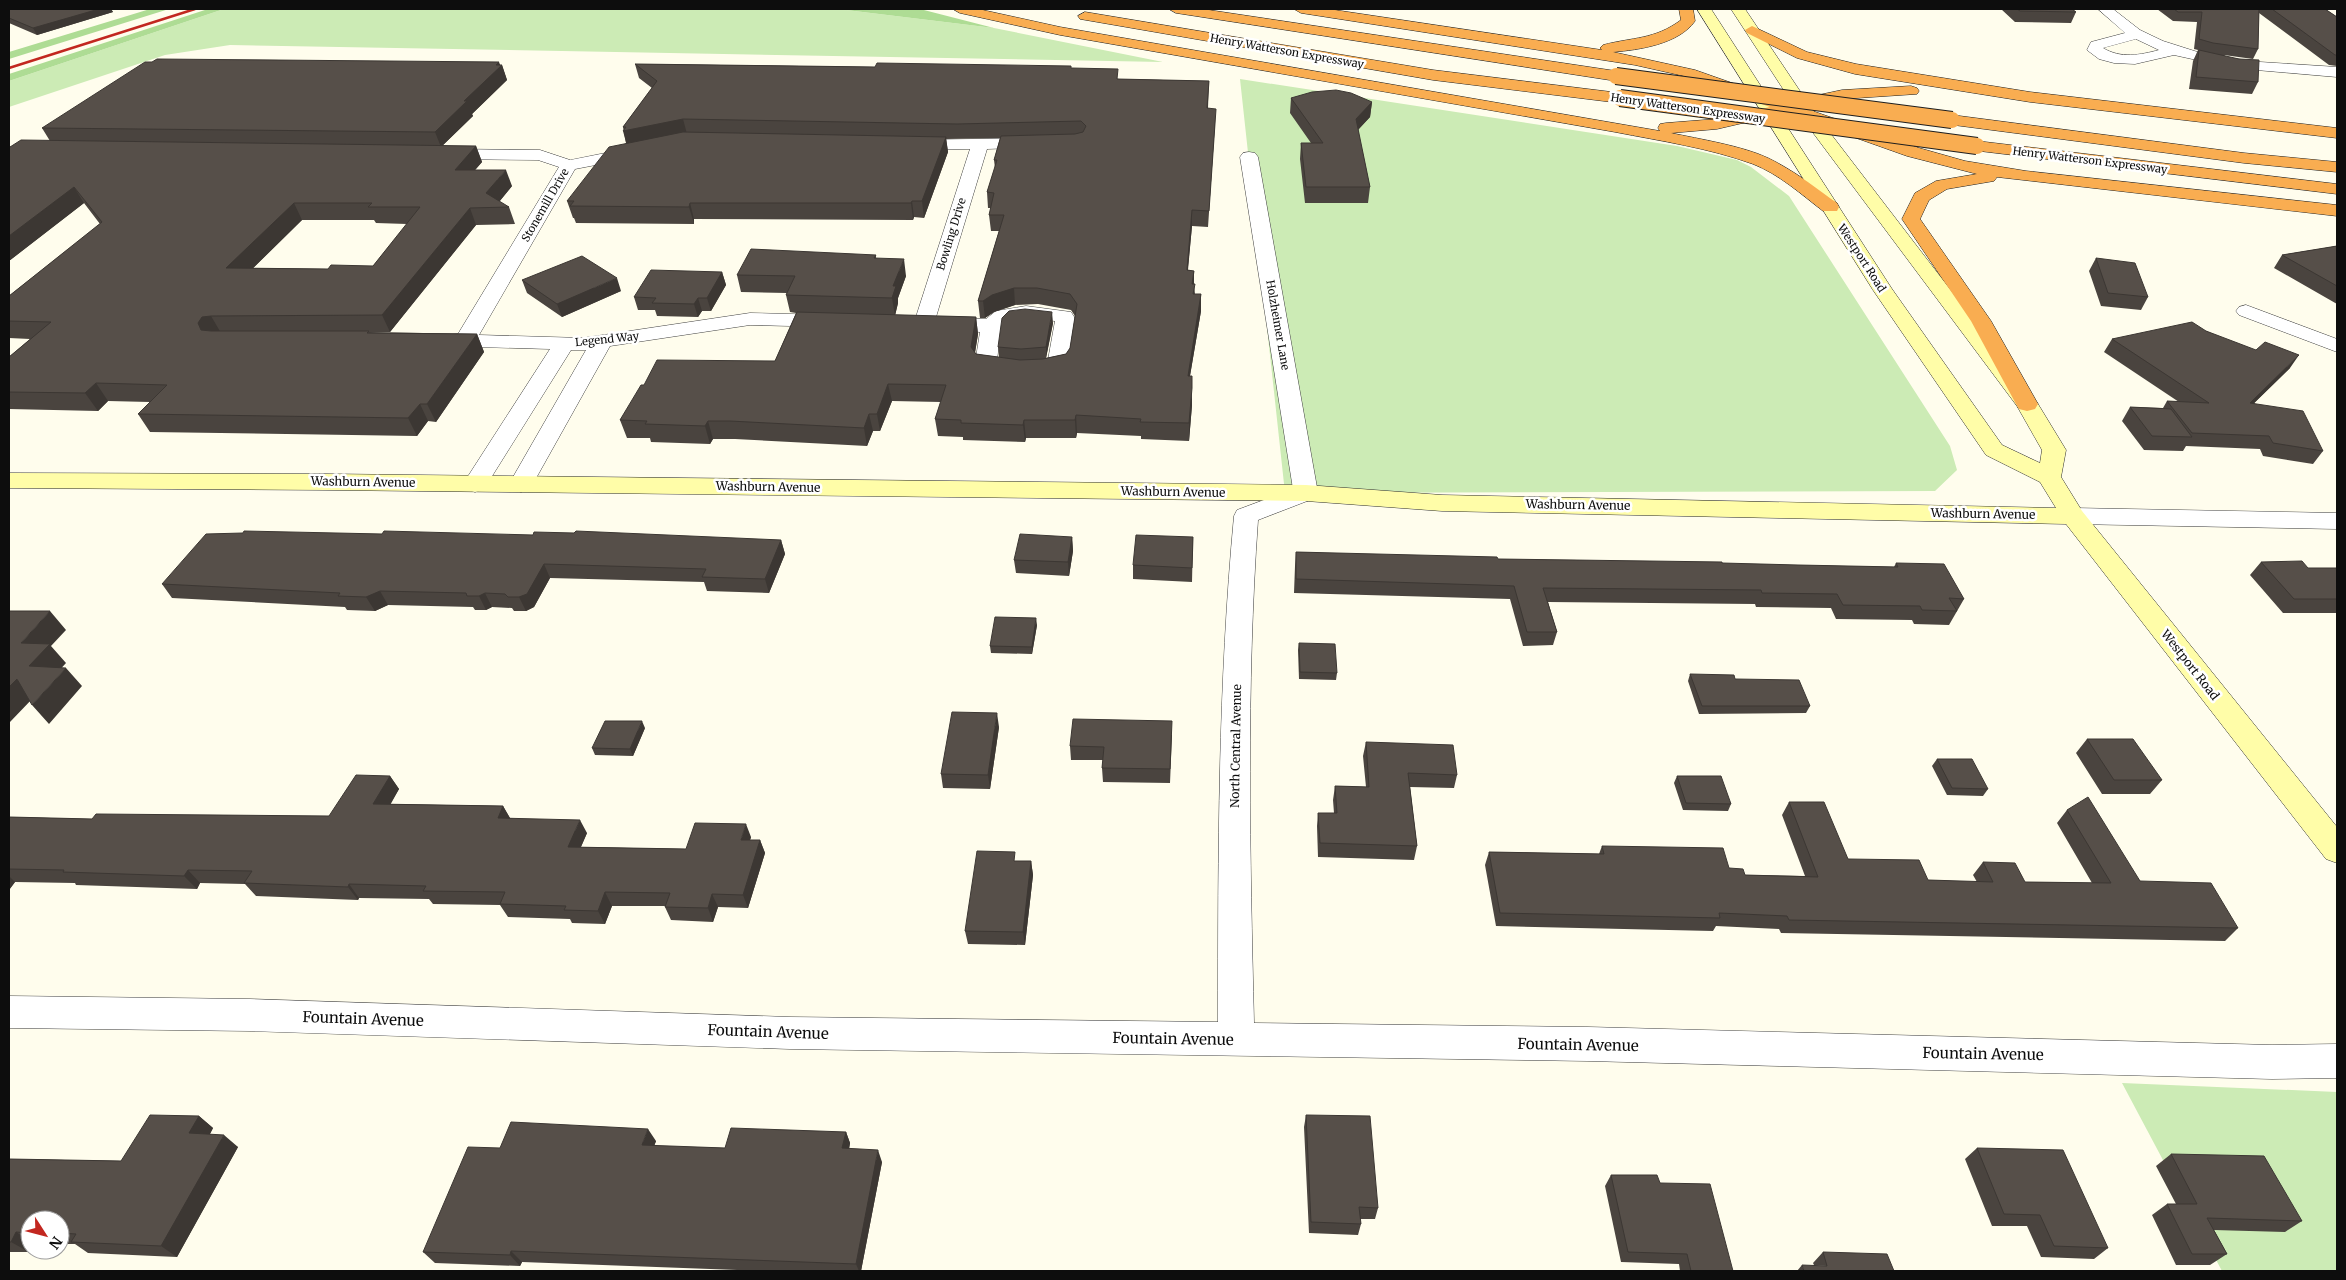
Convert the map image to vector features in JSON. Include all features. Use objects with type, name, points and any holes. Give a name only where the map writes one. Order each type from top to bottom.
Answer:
[{"type":"highway","points":[[960,9],[1060,31],[1615,127],[1710,146],[1761,161],[1795,181],[1830,207]]},
{"type":"highway","name":"Henry Watterson Expressway","points":[[1176,9],[1356,38],[1616,76],[2244,158],[2337,167]]},
{"type":"highway","points":[[1301,9],[1578,50],[1688,72],[1913,152],[1963,166],[2026,176],[2337,211]]},
{"type":"highway","points":[[1578,50],[1622,47],[1676,32],[1688,21],[1686,9]]},
{"type":"highway","name":"Henry Watterson Expressway","points":[[1071,14],[1433,76],[1620,98],[1977,146],[2337,189]]},
{"type":"highway","points":[[1752,30],[1802,55],[1855,69],[2030,97],[2337,133]]},
{"type":"highway","points":[[1615,127],[1677,129],[1838,95],[1880,91],[2030,97]]},
{"type":"highway","points":[[2026,176],[1982,177],[1942,185],[1921,197],[1911,219],[1981,321],[2027,404]]},
{"type":"main road","name":"Westport Road","points":[[1704,9],[2027,404],[2054,450],[2049,477]]},
{"type":"main road","name":"Westport Road","points":[[1738,9],[1752,30],[1830,207],[1883,290],[1994,450],[2049,477],[2073,516],[2337,850]]},
{"type":"main road","name":"Washburn Avenue","points":[[9,481],[521,484],[1306,493],[1442,503],[2073,516]]},
{"type":"street","points":[[2105,9],[2138,34],[2177,50],[2245,65],[2337,72]]},
{"type":"street","points":[[2138,34],[2094,47],[2104,55],[2126,60],[2177,50]]},
{"type":"street","points":[[899,145],[1050,143]]},
{"type":"street","name":"Bowling Drive","points":[[980,145],[914,322],[991,326]]},
{"type":"street","points":[[569,166],[651,148]]},
{"type":"street","name":"Stonemill Drive","points":[[426,154],[540,155],[569,166],[465,340]]},
{"type":"street","name":"Holzheimer Lane","points":[[1249,157],[1306,493]]},
{"type":"street","points":[[2246,311],[2337,346]]},
{"type":"street","name":"Legend Way","points":[[426,340],[565,343],[602,341],[750,319],[846,321]]},
{"type":"street","points":[[521,484],[602,341]]},
{"type":"street","points":[[475,484],[565,343]]},
{"type":"street","name":"North Central Avenue","points":[[1236,1040],[1235,778],[1240,578],[1246,516],[1306,493]]},
{"type":"street","name":"Washburn Avenue","points":[[2073,516],[2337,520]]},
{"type":"street","name":"Fountain Avenue","points":[[9,1012],[250,1015],[800,1033],[1588,1044],[2272,1062],[2337,1061]]},
{"type":"green space","points":[[150,9],[169,9],[9,59],[9,52]]},
{"type":"green space","points":[[208,9],[224,9],[9,81],[9,74]]},
{"type":"green space","points":[[224,9],[838,9],[994,28],[1163,62],[230,45],[165,55],[9,107],[9,81]]},
{"type":"green space","points":[[838,9],[920,9],[994,28]]},
{"type":"green space","points":[[1240,79],[1677,146],[1737,160],[1751,167],[1789,196],[1950,446],[1957,470],[1935,491],[1285,493]]},
{"type":"green space","points":[[2122,1083],[2337,1092],[2337,1271],[2222,1271]]},
{"type":"building","points":[[9,9],[99,9],[33,28],[9,18]]},
{"type":"building","points":[[2017,9],[2072,9],[2076,12],[2020,11]]},
{"type":"building","points":[[2174,9],[2259,9],[2258,49],[2213,43],[2199,39],[2202,12],[2178,12]]},
{"type":"building","points":[[2272,9],[2325,9],[2337,17],[2337,55],[2335,55]]},
{"type":"building","points":[[2199,50],[2239,59],[2259,60],[2258,82],[2196,77]]},
{"type":"building","points":[[157,59],[499,62],[496,65],[502,65],[435,132],[42,128],[145,62],[152,62]]},
{"type":"building","points":[[877,63],[1071,66],[1071,68],[1118,69],[1117,79],[1209,81],[1207,108],[1216,109],[1209,211],[1192,210],[1187,270],[1194,271],[1192,284],[1195,284],[1193,294],[1201,294],[1188,376],[1192,376],[1189,423],[1140,422],[1141,419],[1076,415],[1075,420],[1024,420],[1023,425],[961,423],[961,420],[935,419],[946,385],[888,384],[877,414],[869,414],[864,428],[730,421],[708,421],[705,426],[645,424],[647,421],[620,420],[641,385],[644,385],[657,360],[775,361],[797,312],[976,317],[971,347],[976,354],[1020,360],[1043,359],[1066,354],[1070,348],[1077,304],[1070,294],[1037,288],[1014,288],[992,295],[983,301],[978,301],[1004,215],[989,215],[994,193],[987,192],[997,160],[994,160],[1001,136],[1075,134],[1083,132],[1086,126],[1081,121],[957,124],[683,119],[623,131],[626,127],[623,127],[657,81],[635,64],[875,67]]},
{"type":"building","points":[[1336,90],[1351,93],[1372,102],[1356,119],[1370,187],[1306,187],[1301,143],[1323,143],[1291,98],[1312,92]]},
{"type":"building","points":[[683,132],[946,137],[922,201],[912,201],[911,203],[690,203],[689,207],[570,206],[574,201],[567,201],[609,147]]},
{"type":"building","points":[[21,140],[476,146],[455,170],[506,170],[486,193],[509,207],[470,208],[382,315],[211,316],[202,317],[198,323],[201,330],[211,331],[369,331],[367,333],[477,334],[427,404],[420,404],[408,418],[138,414],[167,385],[96,383],[85,393],[9,392],[9,357],[51,322],[9,321],[9,296],[102,222],[74,187],[9,236],[10,147]],"holes":[[[294,203],[372,203],[368,207],[420,207],[373,266],[331,265],[328,269],[226,268]]]},
{"type":"building","points":[[2337,246],[2337,286],[2282,255]]},
{"type":"building","points":[[751,249],[876,255],[874,258],[904,259],[893,286],[896,286],[892,298],[786,295],[795,276],[737,275]]},
{"type":"building","points":[[582,256],[617,278],[557,304],[522,280]]},
{"type":"building","points":[[2096,258],[2135,263],[2148,297],[2108,293]]},
{"type":"building","points":[[651,270],[722,272],[707,298],[698,298],[694,304],[652,303],[656,298],[634,297]]},
{"type":"building","points":[[1025,309],[1052,312],[1046,347],[1021,349],[998,347],[1002,318],[1009,311]]},
{"type":"building","points":[[2192,322],[2206,331],[2256,350],[2265,342],[2299,355],[2250,403],[2303,411],[2323,451],[2273,443],[2269,436],[2192,433],[2167,401],[2209,403],[2112,339]]},
{"type":"building","points":[[2130,407],[2171,409],[2192,437],[2152,436]]},
{"type":"building","points":[[244,531],[382,534],[384,531],[533,535],[534,532],[574,533],[576,531],[781,540],[765,579],[702,577],[706,569],[544,564],[527,594],[519,597],[485,593],[479,596],[467,596],[466,593],[380,591],[366,597],[338,596],[340,593],[162,584],[206,534],[243,533]]},
{"type":"building","points":[[1020,534],[1072,537],[1068,562],[1014,560]]},
{"type":"building","points":[[1136,535],[1193,537],[1192,568],[1133,565]]},
{"type":"building","points":[[1296,552],[1497,557],[1498,559],[1898,567],[1896,563],[1944,564],[1964,599],[1949,598],[1957,611],[1922,610],[1920,606],[1843,605],[1837,594],[1762,593],[1761,590],[1543,588],[1557,632],[1527,632],[1514,586],[1296,579]]},
{"type":"building","points":[[2302,561],[2308,568],[2337,568],[2337,599],[2294,599],[2261,562]]},
{"type":"building","points":[[9,611],[50,611],[21,643],[50,644],[29,666],[66,668],[32,705],[17,679],[9,687]]},
{"type":"building","points":[[995,617],[1036,618],[1032,647],[990,646]]},
{"type":"building","points":[[1299,643],[1335,644],[1337,673],[1300,672]]},
{"type":"building","points":[[1690,674],[1734,675],[1735,679],[1799,680],[1810,706],[1702,706]]},
{"type":"building","points":[[952,712],[997,713],[988,775],[941,774]]},
{"type":"building","points":[[1073,719],[1172,721],[1170,769],[1102,768],[1104,747],[1070,746]]},
{"type":"building","points":[[605,721],[642,721],[630,749],[592,748]]},
{"type":"building","points":[[2087,739],[2133,739],[2162,780],[2114,780]]},
{"type":"building","points":[[1366,742],[1453,745],[1457,775],[1408,773],[1417,846],[1320,843],[1318,813],[1337,813],[1335,786],[1369,787]]},
{"type":"building","points":[[1937,759],[1972,759],[1988,789],[1952,788]]},
{"type":"building","points":[[356,775],[390,776],[373,804],[503,806],[498,818],[580,820],[568,847],[686,849],[695,823],[746,824],[741,840],[760,840],[743,895],[712,894],[708,908],[665,907],[670,893],[605,892],[598,911],[564,910],[566,906],[500,904],[505,892],[423,891],[426,886],[349,884],[348,887],[244,883],[252,871],[188,870],[184,876],[9,869],[9,817],[92,819],[96,814],[329,816]]},
{"type":"building","points":[[1677,776],[1721,776],[1731,804],[1686,803]]},
{"type":"building","points":[[2088,797],[2140,881],[2211,883],[2238,928],[1789,920],[1787,916],[1719,913],[1720,918],[1500,913],[1489,852],[1604,854],[1602,846],[1723,848],[1729,868],[1743,869],[1745,875],[1818,877],[1789,802],[1824,802],[1848,859],[1919,860],[1928,880],[1993,882],[1983,862],[2015,863],[2025,882],[2111,883],[2067,810]]},
{"type":"building","points":[[977,851],[1015,852],[1014,861],[1031,861],[1023,932],[965,931]]},
{"type":"building","points":[[150,1115],[199,1116],[189,1133],[224,1135],[161,1246],[71,1242],[76,1234],[70,1234],[70,1210],[20,1210],[20,1232],[16,1232],[11,1242],[9,1242],[9,1159],[121,1161]]},
{"type":"building","points":[[1306,1115],[1370,1116],[1378,1208],[1359,1207],[1361,1224],[1311,1222]]},
{"type":"building","points":[[511,1122],[648,1129],[642,1145],[725,1148],[731,1128],[846,1132],[842,1148],[878,1150],[856,1264],[511,1251],[510,1255],[423,1252],[468,1147],[500,1148]]},
{"type":"building","points":[[1977,1148],[2063,1150],[2108,1248],[2054,1246],[2040,1215],[2004,1214]]},
{"type":"building","points":[[2171,1154],[2264,1156],[2302,1221],[2207,1218],[2227,1254],[2192,1254],[2167,1204],[2197,1204]]},
{"type":"building","points":[[1611,1175],[1657,1175],[1660,1183],[1710,1184],[1733,1271],[1691,1271],[1687,1254],[1628,1252]]},
{"type":"building","points":[[1823,1252],[1887,1254],[1894,1271],[1804,1271],[1802,1265],[1827,1266]]},
{"type":"railway","points":[[9,68],[195,9]]}]
